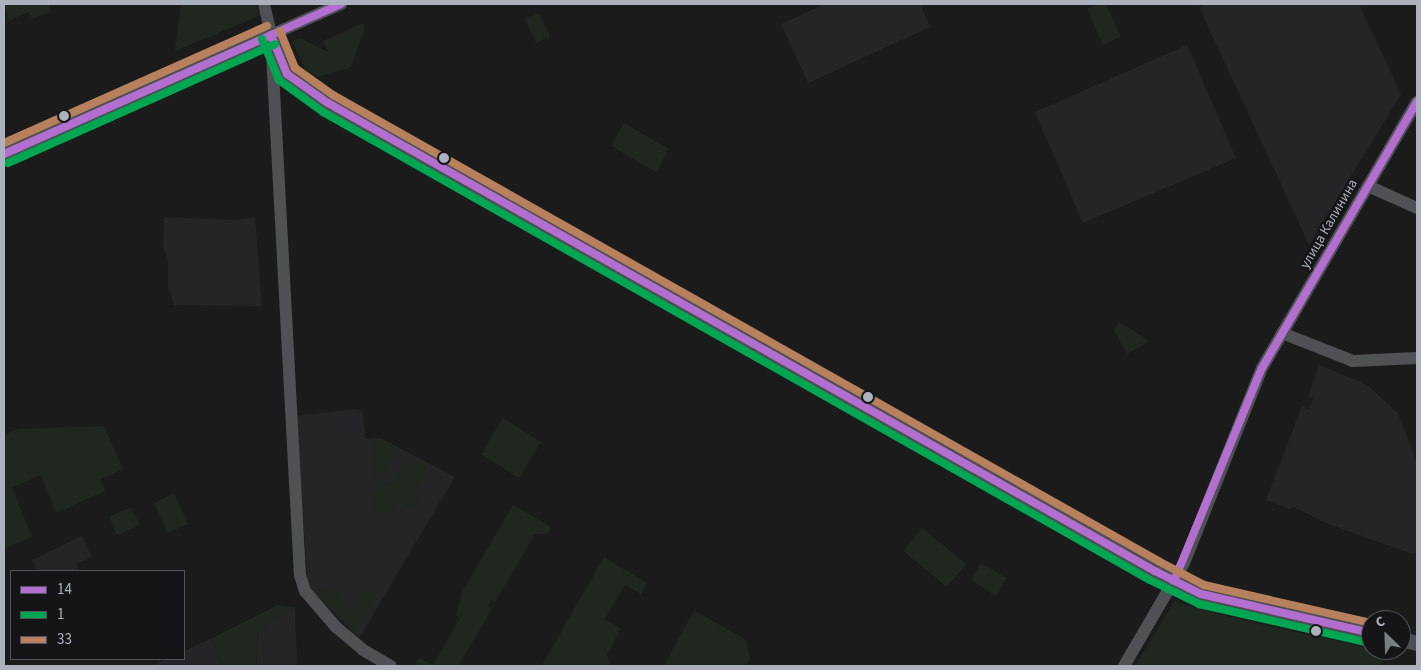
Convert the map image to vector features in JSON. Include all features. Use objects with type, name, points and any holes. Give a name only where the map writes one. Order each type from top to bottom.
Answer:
[{"type":"main road","points":[[4,154],[271,35],[280,77],[1174,581],[1201,594],[1361,630]]},
{"type":"street","points":[[264,4],[271,35],[341,4]]},
{"type":"street","points":[[280,77],[300,575],[309,598],[336,627],[362,650],[391,666]]},
{"type":"street","name":"улица Калинина","points":[[1124,666],[1174,581],[1262,368],[1417,102]]},
{"type":"street","points":[[1368,186],[1417,208]]},
{"type":"street","points":[[1282,333],[1352,361],[1417,358]]},
{"type":"shaded area","points":[[4,4],[48,4],[50,12],[32,19],[28,12],[9,21]]},
{"type":"shaded area","points":[[181,4],[256,4],[259,16],[175,51]]},
{"type":"shaded area","points":[[825,4],[920,4],[930,27],[808,83],[781,24]]},
{"type":"shaded area","points":[[1099,4],[1106,4],[1121,37],[1103,45],[1087,9]]},
{"type":"shaded area","points":[[1207,4],[1359,4],[1401,94],[1309,245],[1199,7]]},
{"type":"shaded area","points":[[539,13],[550,36],[536,43],[525,19]]},
{"type":"shaded area","points":[[363,23],[365,27],[351,67],[318,77],[305,69],[292,41],[300,38],[328,52],[323,41]]},
{"type":"shaded area","points":[[1187,45],[1236,158],[1083,223],[1035,112]]},
{"type":"shaded area","points":[[624,123],[669,149],[656,172],[611,146]]},
{"type":"shaded area","points":[[164,217],[236,220],[255,217],[262,306],[174,305],[168,286],[168,260],[163,247]]},
{"type":"shaded area","points":[[1119,322],[1150,341],[1127,354],[1114,330]]},
{"type":"shaded area","points":[[1319,365],[1367,385],[1398,413],[1417,463],[1417,552],[1413,554],[1328,524],[1293,507],[1289,509],[1266,500],[1302,406],[1309,409],[1313,399],[1308,397]]},
{"type":"shaded area","points":[[357,409],[362,412],[366,439],[380,438],[455,477],[359,638],[308,586],[296,416]]},
{"type":"shaded area","points":[[503,418],[541,442],[519,478],[481,454]]},
{"type":"shaded area","points":[[104,426],[123,469],[100,479],[105,491],[56,513],[41,475],[12,487],[32,537],[5,548],[4,435],[18,429]]},
{"type":"shaded area","points":[[380,438],[398,447],[376,487],[371,439]]},
{"type":"shaded area","points":[[418,460],[429,466],[413,496],[420,500],[414,510],[395,500],[396,511],[374,513],[372,494],[376,494],[383,481],[391,484],[403,463],[414,468]]},
{"type":"shaded area","points":[[174,493],[188,524],[168,533],[154,503]]},
{"type":"shaded area","points":[[513,505],[551,527],[547,534],[535,534],[495,602],[491,600],[488,606],[492,609],[458,666],[414,666],[419,658],[433,665],[460,618],[456,615],[462,592]]},
{"type":"shaded area","points":[[131,507],[140,525],[117,535],[109,517]]},
{"type":"shaded area","points":[[922,528],[966,564],[947,587],[903,551]]},
{"type":"shaded area","points":[[82,536],[92,557],[76,564],[79,570],[37,570],[32,560]]},
{"type":"shaded area","points":[[604,557],[647,583],[641,594],[625,585],[605,619],[621,629],[607,654],[610,666],[542,665]]},
{"type":"shaded area","points":[[981,563],[1007,578],[996,596],[971,580]]},
{"type":"shaded area","points":[[322,587],[332,593],[342,593],[343,608],[359,607],[359,592],[379,590],[354,633],[315,594]]},
{"type":"shaded area","points":[[1175,600],[1181,604],[1239,619],[1361,646],[1361,660],[1384,660],[1378,666],[1135,666]]},
{"type":"shaded area","points":[[278,605],[295,607],[259,629],[256,666],[222,666],[212,638]]},
{"type":"shaded area","points":[[295,607],[297,666],[256,666],[259,629]]},
{"type":"shaded area","points":[[694,610],[746,640],[750,658],[745,666],[664,666]]},
{"type":"shaded area","points":[[212,638],[222,666],[154,666],[163,660],[185,660],[185,651]]},
{"type":"transit line","name":"14","points":[[4,154],[341,4]]},
{"type":"transit line","name":"33","points":[[4,143],[267,26]]},
{"type":"transit line","name":"33","points":[[280,31],[295,68],[333,95],[1160,562],[1204,585],[1361,621]]},
{"type":"transit line","name":"14","points":[[271,35],[287,74],[328,103],[1155,571],[1201,594],[1361,631]]},
{"type":"transit line","name":"1","points":[[262,39],[279,80],[323,112],[1150,580],[1199,604],[1361,641]]},
{"type":"transit line","name":"1","points":[[8,163],[275,44]]},
{"type":"transit line","name":"14","points":[[1174,581],[1262,368],[1417,102]]}]
